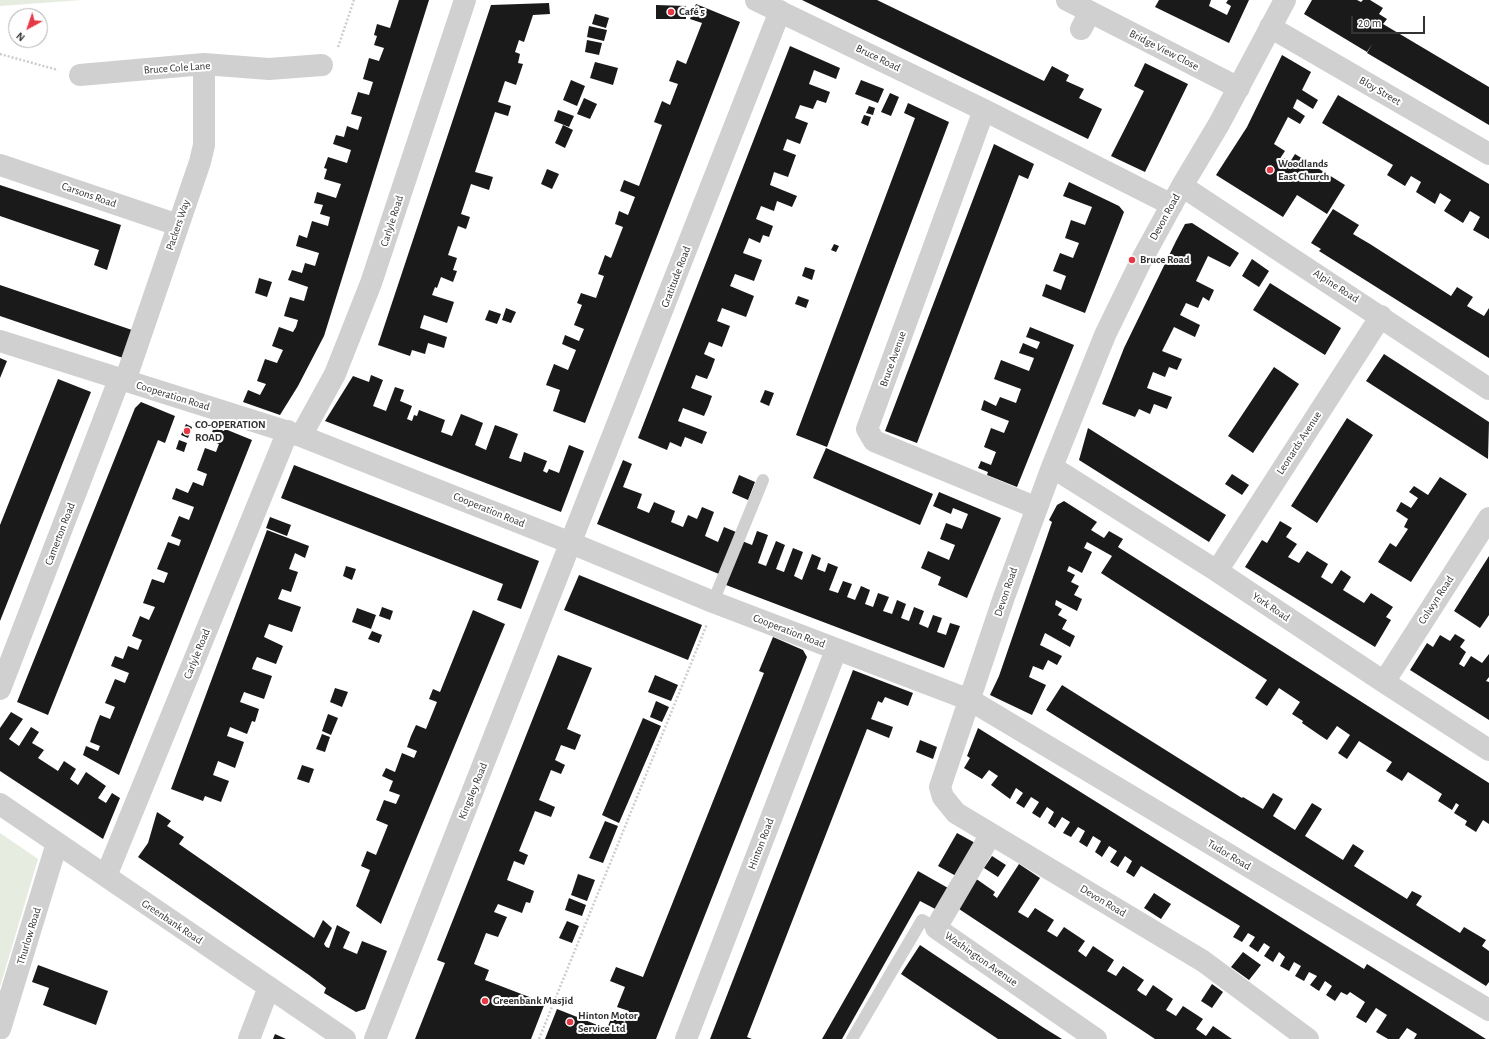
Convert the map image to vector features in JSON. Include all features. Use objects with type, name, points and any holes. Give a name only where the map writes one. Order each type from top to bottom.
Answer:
[{"type":"street","name":"Carlyle Road","points":[[106,876],[295,433],[335,374],[371,283],[465,0]]},
{"type":"street","name":"Bruce Road","points":[[756,0],[984,110],[1172,205]]},
{"type":"street","name":"Bridge View Close","points":[[1067,0],[1086,20],[1239,88]]},
{"type":"street","name":"Devon Road","points":[[1284,0],[1239,88],[1182,186],[1141,261],[1106,335],[1052,467],[1004,597],[941,783],[940,790],[949,807],[1203,962],[1308,1039]]},
{"type":"street","name":"Gratitude Road","points":[[572,543],[780,11]]},
{"type":"street","name":"Bloy Street","points":[[1270,27],[1489,154]]},
{"type":"street","name":"Bruce Cole Lane","points":[[80,75],[204,64],[269,69],[322,65]]},
{"type":"street","name":"Packers Way","points":[[122,380],[178,225],[204,145],[204,64]]},
{"type":"street","name":"Bruce Avenue","points":[[984,110],[867,429],[874,441],[1037,508]]},
{"type":"street","name":"Carsons Road","points":[[0,165],[178,225]]},
{"type":"street","name":"Alpine Road","points":[[1182,186],[1489,388]]},
{"type":"street","name":"Leonards Avenue","points":[[1217,571],[1381,316]]},
{"type":"street","name":"Cooperation Road","points":[[0,341],[295,433],[572,543],[714,603],[970,700]]},
{"type":"street","name":"Camerton Road","points":[[0,689],[122,380]]},
{"type":"street","name":"York Road","points":[[1052,467],[1217,571],[1489,750]]},
{"type":"street","name":"Colwyn Road","points":[[1384,682],[1489,518]]},
{"type":"street","name":"Kingsley Road","points":[[375,1039],[572,543]]},
{"type":"street","name":"Hinton Road","points":[[686,1039],[836,650]]},
{"type":"street","name":"Tudor Road","points":[[970,700],[1489,1010]]},
{"type":"street","name":"Greenbank Road","points":[[0,804],[345,1039]]},
{"type":"street","name":"Washington Avenue","points":[[991,834],[936,928],[1096,1039]]},
{"type":"street","name":"Thurlow Road","points":[[0,1029],[57,843]]},
{"type":"street","points":[[248,1039],[269,987]]},
{"type":"lane","points":[[714,603],[763,480]]},
{"type":"lane","points":[[852,1039],[922,920],[936,928]]},
{"type":"path","points":[[322,65],[331,65],[354,0]]},
{"type":"path","points":[[0,54],[80,75]]},
{"type":"path","points":[[539,1039],[714,603]]},
{"type":"shaded area","points":[[0,0],[82,0],[0,6]]},
{"type":"shaded area","points":[[0,833],[38,859],[0,987]]},
{"type":"building","points":[[399,0],[429,0],[324,336],[298,386],[280,415],[243,402],[248,390],[260,395],[266,384],[257,381],[265,359],[277,363],[283,350],[272,346],[279,327],[293,332],[296,327],[298,320],[284,316],[287,306],[290,297],[304,301],[308,287],[288,280],[292,270],[302,273],[305,263],[315,266],[319,253],[296,246],[299,235],[307,238],[312,221],[328,226],[330,217],[320,214],[323,205],[314,203],[317,192],[336,198],[341,184],[324,179],[327,169],[324,168],[328,157],[347,163],[351,150],[333,144],[336,135],[344,137],[347,126],[358,130],[362,117],[351,114],[358,92],[369,95],[373,82],[363,79],[369,58],[379,61],[384,48],[374,45],[377,36],[374,35],[377,24],[390,28]]},
{"type":"building","points":[[802,0],[877,0],[1044,81],[1052,66],[1069,75],[1066,81],[1084,89],[1079,98],[1102,109],[1088,139]]},
{"type":"building","points":[[1159,0],[1211,0],[1209,6],[1227,15],[1231,6],[1226,3],[1228,0],[1249,0],[1229,43],[1155,7]]},
{"type":"building","points":[[1312,0],[1357,0],[1361,2],[1363,0],[1370,0],[1383,8],[1379,14],[1387,19],[1383,24],[1489,87],[1489,125],[1367,53],[1372,44],[1367,52],[1304,14]]},
{"type":"building","points":[[549,3],[550,14],[533,15],[524,42],[519,40],[515,52],[520,54],[518,63],[523,64],[516,85],[505,81],[498,102],[511,106],[508,116],[495,112],[475,172],[493,177],[489,190],[471,184],[461,214],[470,217],[466,229],[458,226],[448,255],[457,258],[453,270],[457,271],[453,282],[441,277],[437,288],[435,287],[432,295],[454,302],[447,323],[424,315],[422,321],[420,328],[447,337],[444,348],[428,343],[425,354],[412,350],[410,356],[378,345],[491,5]]},
{"type":"building","points":[[696,4],[740,22],[585,423],[553,411],[560,390],[546,385],[554,364],[568,370],[576,350],[562,344],[565,335],[579,341],[584,329],[574,325],[582,305],[577,303],[581,293],[596,298],[604,276],[598,274],[605,255],[611,258],[623,227],[615,224],[619,211],[628,215],[635,197],[620,191],[624,180],[639,186],[662,125],[654,122],[662,101],[670,105],[678,84],[669,81],[677,60],[686,64],[702,23],[690,19]]},
{"type":"building","name":"Café 5","points":[[656,5],[686,6],[686,19],[656,19]]},
{"type":"building","points":[[595,14],[609,18],[606,28],[592,24]]},
{"type":"building","points":[[589,26],[607,30],[604,41],[587,37]]},
{"type":"building","points":[[587,40],[602,43],[599,55],[585,52]]},
{"type":"building","points":[[790,46],[840,68],[836,79],[814,70],[809,84],[830,92],[826,103],[817,100],[813,109],[800,105],[795,118],[808,123],[800,144],[787,139],[783,150],[796,155],[788,177],[774,172],[770,185],[797,196],[792,207],[777,201],[774,211],[761,206],[756,219],[773,226],[769,237],[763,235],[760,243],[749,238],[743,253],[762,260],[754,281],[735,274],[730,286],[754,296],[746,317],[722,308],[717,321],[730,326],[722,347],[709,342],[704,354],[715,359],[711,370],[707,379],[696,375],[691,388],[712,396],[708,407],[704,416],[683,408],[678,421],[707,432],[702,444],[685,437],[681,447],[670,442],[667,450],[638,438]]},
{"type":"building","name":"Woodlands East Church","points":[[1282,55],[1311,72],[1302,90],[1318,100],[1313,109],[1297,99],[1293,108],[1305,116],[1300,124],[1288,117],[1274,144],[1285,151],[1277,163],[1280,165],[1284,158],[1290,162],[1295,154],[1345,185],[1327,214],[1297,195],[1283,217],[1216,175],[1247,127]]},
{"type":"building","points":[[595,62],[618,68],[613,85],[590,78]]},
{"type":"building","points":[[1145,63],[1188,84],[1145,172],[1111,156],[1144,91],[1134,86]]},
{"type":"building","points":[[571,80],[585,86],[577,106],[563,100]]},
{"type":"building","points":[[861,80],[884,89],[878,103],[855,94]]},
{"type":"building","points":[[890,93],[899,97],[891,116],[881,112]]},
{"type":"building","points":[[1338,95],[1489,184],[1489,239],[1473,230],[1480,217],[1470,211],[1463,223],[1444,211],[1451,200],[1440,193],[1435,204],[1416,192],[1421,182],[1411,176],[1405,186],[1387,175],[1393,165],[1322,123]]},
{"type":"building","points":[[584,98],[597,104],[590,119],[577,114]]},
{"type":"building","points":[[908,103],[949,122],[827,447],[796,435],[915,118],[904,113]]},
{"type":"building","points":[[869,106],[875,108],[873,115],[866,113]]},
{"type":"building","points":[[558,110],[574,116],[569,127],[554,121]]},
{"type":"building","points":[[864,115],[871,117],[868,126],[861,123]]},
{"type":"building","points":[[563,125],[573,130],[565,148],[555,143]]},
{"type":"building","points":[[994,144],[1034,164],[1028,179],[1019,175],[917,443],[885,431]]},
{"type":"building","points":[[547,169],[559,174],[552,189],[541,184]]},
{"type":"building","points":[[1069,182],[1119,206],[1124,212],[1085,313],[1042,296],[1046,284],[1061,290],[1066,276],[1053,271],[1060,253],[1073,258],[1079,243],[1065,238],[1071,220],[1085,225],[1092,207],[1063,196]]},
{"type":"building","points":[[0,185],[121,225],[107,270],[94,265],[99,250],[0,216]]},
{"type":"building","points":[[1333,209],[1359,225],[1353,234],[1451,296],[1457,287],[1473,297],[1467,306],[1484,316],[1489,308],[1489,358],[1319,251],[1321,249],[1311,243]]},
{"type":"building","points":[[1192,223],[1239,253],[1230,267],[1208,256],[1196,281],[1214,290],[1209,301],[1203,297],[1198,308],[1186,303],[1180,315],[1200,325],[1195,337],[1174,327],[1162,351],[1182,359],[1177,370],[1169,367],[1165,377],[1153,372],[1147,388],[1172,397],[1167,409],[1154,404],[1150,414],[1139,409],[1135,417],[1102,404],[1124,348],[1176,241],[1185,224]]},
{"type":"building","points":[[834,244],[839,246],[836,252],[831,250]]},
{"type":"building","points":[[1252,259],[1269,271],[1259,287],[1242,276]]},
{"type":"building","points":[[805,267],[815,270],[812,280],[802,276]]},
{"type":"building","points":[[259,278],[272,282],[267,297],[255,293]]},
{"type":"building","points":[[1270,283],[1341,328],[1325,355],[1253,310]]},
{"type":"building","points":[[0,285],[132,330],[123,358],[0,316]]},
{"type":"building","points":[[798,296],[809,300],[806,308],[795,304]]},
{"type":"building","points":[[506,308],[516,312],[511,323],[502,320]]},
{"type":"building","points":[[489,310],[501,314],[497,324],[485,320]]},
{"type":"building","points":[[1030,327],[1074,345],[1017,487],[987,475],[988,472],[978,468],[981,461],[991,465],[996,452],[984,447],[991,428],[1004,433],[1009,421],[981,410],[984,400],[996,406],[1000,397],[1016,403],[1021,389],[994,379],[1001,360],[1029,371],[1034,358],[1019,353],[1023,343],[1037,349],[1040,342],[1026,337]]},
{"type":"building","points":[[1384,354],[1489,422],[1488,459],[1366,381]]},
{"type":"building","points":[[0,358],[7,361],[0,378]]},
{"type":"building","points":[[1274,367],[1299,384],[1253,453],[1228,436]]},
{"type":"building","points":[[371,375],[383,380],[373,406],[386,411],[395,387],[404,390],[400,401],[412,406],[407,419],[412,421],[414,415],[417,416],[419,410],[445,420],[441,432],[452,436],[461,414],[483,423],[475,445],[486,450],[495,425],[506,429],[518,434],[509,458],[521,462],[524,452],[547,461],[543,471],[547,473],[549,469],[559,473],[569,445],[584,451],[561,512],[325,421],[353,376],[369,382]]},
{"type":"building","points":[[58,379],[91,392],[0,621],[0,525]]},
{"type":"building","points":[[765,390],[774,393],[769,406],[760,402]]},
{"type":"building","points":[[141,402],[175,416],[165,443],[158,440],[48,715],[17,702],[135,408]]},
{"type":"building","points":[[1347,418],[1373,435],[1317,523],[1291,506]]},
{"type":"building","name":"CO-OPERATION ROAD","points":[[186,424],[192,427],[188,438],[181,435]]},
{"type":"building","points":[[214,427],[224,431],[225,429],[252,440],[119,775],[83,755],[86,746],[98,751],[100,746],[90,742],[96,725],[100,715],[110,719],[115,707],[105,703],[115,679],[125,683],[129,673],[111,666],[115,656],[123,659],[128,646],[138,650],[142,640],[132,636],[140,616],[149,620],[155,607],[143,603],[152,579],[164,583],[168,573],[157,569],[168,542],[179,546],[181,540],[171,536],[179,516],[189,520],[194,507],[172,499],[176,488],[188,493],[193,482],[203,486],[207,474],[197,470],[205,448],[216,452],[219,444],[209,440]]},
{"type":"building","points":[[1088,428],[1226,515],[1209,542],[1079,460]]},
{"type":"building","points":[[179,440],[187,443],[184,452],[176,449]]},
{"type":"building","points":[[826,448],[933,494],[920,525],[813,478]]},
{"type":"building","points":[[623,460],[632,464],[623,487],[642,494],[637,508],[649,513],[654,502],[675,511],[671,522],[683,527],[688,515],[697,519],[702,507],[714,512],[705,536],[718,542],[724,527],[736,532],[719,574],[597,524]]},
{"type":"building","points":[[294,465],[539,561],[521,609],[497,600],[503,584],[281,498]]},
{"type":"building","points":[[1232,474],[1249,485],[1242,495],[1225,484]]},
{"type":"building","points":[[739,475],[755,482],[748,500],[732,493]]},
{"type":"building","points":[[1440,477],[1467,494],[1411,582],[1378,562],[1390,543],[1396,547],[1408,529],[1404,527],[1408,519],[1396,511],[1401,502],[1411,508],[1418,498],[1409,492],[1414,486],[1428,495]]},
{"type":"building","points":[[939,492],[1001,518],[967,598],[938,585],[941,577],[921,568],[928,551],[949,560],[955,545],[940,539],[946,523],[962,529],[968,514],[953,508],[951,514],[933,506]]},
{"type":"building","points":[[1064,501],[1097,522],[1091,530],[1104,538],[1109,531],[1123,539],[1118,547],[1489,783],[1489,824],[1483,820],[1476,832],[1465,825],[1467,821],[1454,813],[1459,805],[1456,803],[1452,810],[1438,801],[1442,794],[1408,772],[1402,781],[1386,771],[1392,762],[1359,741],[1347,759],[1338,753],[1350,735],[1337,726],[1327,740],[1302,723],[1303,721],[1292,714],[1300,702],[1279,688],[1267,706],[1255,698],[1267,680],[1101,573],[1112,556],[1087,542],[1084,548],[1092,552],[1082,573],[1069,566],[1067,571],[1075,575],[1071,582],[1079,586],[1074,595],[1082,599],[1077,611],[1056,600],[1055,605],[1062,609],[1058,615],[1067,620],[1062,629],[1075,636],[1070,647],[1045,633],[1040,645],[1062,656],[1057,665],[1048,660],[1043,670],[1033,666],[1029,677],[1046,685],[1032,715],[990,695],[999,676],[1052,522],[1049,520],[1057,505]]},
{"type":"building","points":[[270,517],[291,525],[287,536],[266,528]]},
{"type":"building","points":[[1280,521],[1292,528],[1286,537],[1297,544],[1288,557],[1299,563],[1307,551],[1328,564],[1321,577],[1332,584],[1341,570],[1351,577],[1343,590],[1364,603],[1371,593],[1393,607],[1386,617],[1391,620],[1375,647],[1245,567],[1262,540],[1267,543]]},
{"type":"building","points":[[267,530],[309,546],[305,558],[295,553],[289,569],[298,572],[291,592],[282,589],[278,599],[301,607],[292,632],[269,624],[264,637],[283,646],[276,664],[257,657],[254,663],[252,669],[272,676],[264,699],[244,692],[240,702],[259,709],[255,722],[252,721],[247,734],[230,727],[227,736],[244,742],[235,768],[218,761],[213,775],[229,781],[221,802],[205,796],[203,801],[171,789]]},
{"type":"building","points":[[757,531],[768,535],[758,563],[766,566],[776,541],[785,545],[776,569],[784,572],[793,548],[803,552],[794,576],[802,580],[812,554],[821,558],[817,569],[825,572],[828,563],[838,567],[829,590],[838,593],[843,581],[852,584],[847,597],[855,600],[861,586],[870,590],[865,604],[873,607],[878,593],[889,597],[883,611],[892,614],[897,600],[906,604],[901,618],[909,621],[914,607],[924,611],[919,624],[928,628],[933,615],[942,618],[937,632],[946,635],[950,623],[960,626],[944,668],[726,585],[742,541],[752,545]]},
{"type":"building","points":[[1489,556],[1489,615],[1480,628],[1454,611]]},
{"type":"building","points":[[346,566],[356,569],[352,580],[343,576]]},
{"type":"building","points":[[579,575],[702,625],[688,660],[564,610]]},
{"type":"building","points":[[382,607],[393,611],[390,620],[379,616]]},
{"type":"building","points":[[357,608],[376,615],[371,629],[352,622]]},
{"type":"building","points":[[473,610],[505,624],[381,924],[356,906],[370,870],[361,866],[367,851],[376,855],[388,825],[376,820],[384,800],[396,804],[400,795],[389,791],[393,781],[382,776],[386,768],[395,772],[402,753],[414,758],[417,751],[407,747],[411,736],[416,725],[426,729],[437,702],[429,699],[433,689],[440,692]]},
{"type":"building","points":[[372,631],[382,635],[379,643],[368,639]]},
{"type":"building","points":[[1455,634],[1465,640],[1460,647],[1466,652],[1459,664],[1464,667],[1471,656],[1482,663],[1489,654],[1489,677],[1486,681],[1489,682],[1489,720],[1410,670],[1427,643],[1433,647],[1440,635],[1450,641]]},
{"type":"building","points":[[773,637],[803,650],[807,657],[656,1039],[545,1039],[557,1009],[620,1034],[621,1031],[608,1026],[612,1016],[625,1022],[629,1011],[617,1007],[625,987],[610,981],[616,967],[643,977],[764,673],[759,671]]},
{"type":"building","points":[[558,655],[592,668],[567,729],[581,735],[575,750],[561,745],[555,760],[565,765],[561,774],[551,770],[539,800],[555,807],[551,817],[535,811],[519,851],[528,855],[524,865],[514,861],[507,880],[534,891],[530,903],[526,902],[522,913],[498,904],[494,912],[507,917],[498,937],[486,933],[474,964],[489,970],[485,980],[545,1003],[531,1039],[415,1039],[445,963],[437,960]]},
{"type":"building","points":[[853,670],[913,693],[908,706],[885,697],[882,703],[878,701],[871,719],[893,727],[889,738],[867,729],[747,1037],[752,1039],[710,1039]]},
{"type":"building","points":[[655,675],[678,685],[671,701],[648,692]]},
{"type":"building","points":[[1062,685],[1242,798],[1243,797],[1263,809],[1273,793],[1283,799],[1273,816],[1295,830],[1312,803],[1322,809],[1305,836],[1343,860],[1353,844],[1364,851],[1354,866],[1407,899],[1412,891],[1422,896],[1416,905],[1460,933],[1464,927],[1486,940],[1482,946],[1489,951],[1489,982],[1486,986],[1046,710]]},
{"type":"building","points":[[335,688],[348,692],[342,707],[330,702]]},
{"type":"building","points":[[656,701],[669,707],[662,722],[650,717]]},
{"type":"building","points":[[11,712],[23,719],[9,739],[19,746],[31,727],[39,732],[32,743],[44,750],[38,758],[58,771],[64,761],[76,769],[70,779],[78,785],[86,772],[106,786],[98,798],[106,803],[112,793],[120,798],[103,839],[0,771],[0,728]]},
{"type":"building","points":[[328,714],[338,718],[331,735],[322,731]]},
{"type":"building","points":[[643,718],[661,726],[619,823],[602,815]]},
{"type":"building","points":[[978,728],[1364,969],[1367,964],[1486,1039],[1414,1039],[1417,1034],[1407,1028],[1399,1039],[1388,1039],[1376,1032],[1387,1015],[1376,1008],[1366,1023],[1356,1017],[1365,1002],[1350,992],[1347,995],[1341,992],[1335,1001],[1326,995],[1332,986],[1325,981],[1319,991],[1310,985],[1317,976],[1309,972],[1304,981],[1295,976],[1301,966],[1294,962],[1289,971],[1280,966],[1285,957],[1279,952],[1273,962],[1264,956],[1270,947],[1264,943],[1258,952],[1249,946],[1255,937],[1248,933],[1242,942],[1233,937],[1240,926],[1141,866],[1134,877],[1126,872],[1132,861],[1125,856],[1118,867],[1110,862],[1117,851],[1109,846],[1102,857],[1095,852],[1101,841],[1093,836],[1087,847],[1079,842],[1085,831],[1078,827],[1071,837],[1063,833],[1070,822],[1062,817],[1055,828],[1048,823],[1054,812],[1047,807],[1040,818],[1032,813],[1039,802],[1031,797],[1024,808],[1016,803],[1023,793],[1016,788],[1010,799],[991,785],[998,776],[989,770],[982,779],[964,768],[970,758],[967,756]]},
{"type":"building","points":[[322,734],[330,737],[325,752],[316,749]]},
{"type":"building","points":[[920,740],[937,747],[933,759],[916,752]]},
{"type":"building","points":[[302,765],[314,769],[309,783],[297,779]]},
{"type":"building","points":[[157,812],[171,821],[167,826],[184,837],[179,844],[314,938],[323,920],[332,928],[324,944],[326,947],[329,948],[337,925],[350,932],[343,948],[357,954],[362,941],[387,951],[365,1009],[356,1012],[324,993],[326,988],[309,975],[138,857],[148,843]]},
{"type":"building","points":[[605,821],[618,826],[603,863],[589,858]]},
{"type":"building","points":[[957,833],[977,844],[939,911],[920,901],[842,1039],[822,1039],[918,871],[948,888],[956,876],[938,866]]},
{"type":"building","points":[[992,856],[1006,865],[998,877],[984,868]]},
{"type":"building","points":[[1019,864],[1040,878],[1018,912],[1028,918],[1035,908],[1054,920],[1047,931],[1057,937],[1064,927],[1085,941],[1078,951],[1086,957],[1093,946],[1114,960],[1107,971],[1116,976],[1123,966],[1144,980],[1137,990],[1141,993],[1146,996],[1153,985],[1173,999],[1166,1010],[1176,1016],[1183,1006],[1203,1019],[1196,1029],[1206,1036],[1213,1026],[1232,1039],[1155,1039],[956,907],[975,878],[995,892],[993,895],[997,898]]},
{"type":"building","points":[[578,874],[595,880],[587,901],[571,895]]},
{"type":"building","points":[[1154,893],[1171,904],[1161,919],[1144,908]]},
{"type":"building","points":[[569,898],[586,905],[582,916],[565,910]]},
{"type":"building","points":[[567,921],[579,926],[572,943],[559,938]]},
{"type":"building","points":[[920,945],[1062,1039],[998,1039],[901,974]]},
{"type":"building","points":[[1243,952],[1261,965],[1249,980],[1231,967]]},
{"type":"building","points":[[38,965],[108,991],[96,1025],[43,1005],[49,988],[32,982]]},
{"type":"building","points":[[1212,984],[1223,992],[1212,1008],[1201,1001]]},
{"type":"building","points":[[275,1034],[286,1039],[273,1039]]},
{"type":"place","name":"Café 5","points":[[671,12]]},
{"type":"place","name":"Woodlands East Church","points":[[1270,170]]},
{"type":"place","name":"Bruce Road","points":[[1132,260]]},
{"type":"place","name":"CO-OPERATION ROAD","points":[[187,431]]},
{"type":"place","name":"Greenbank Masjid","points":[[485,1001]]},
{"type":"place","name":"Hinton Motor Service Ltd","points":[[570,1022]]}]
